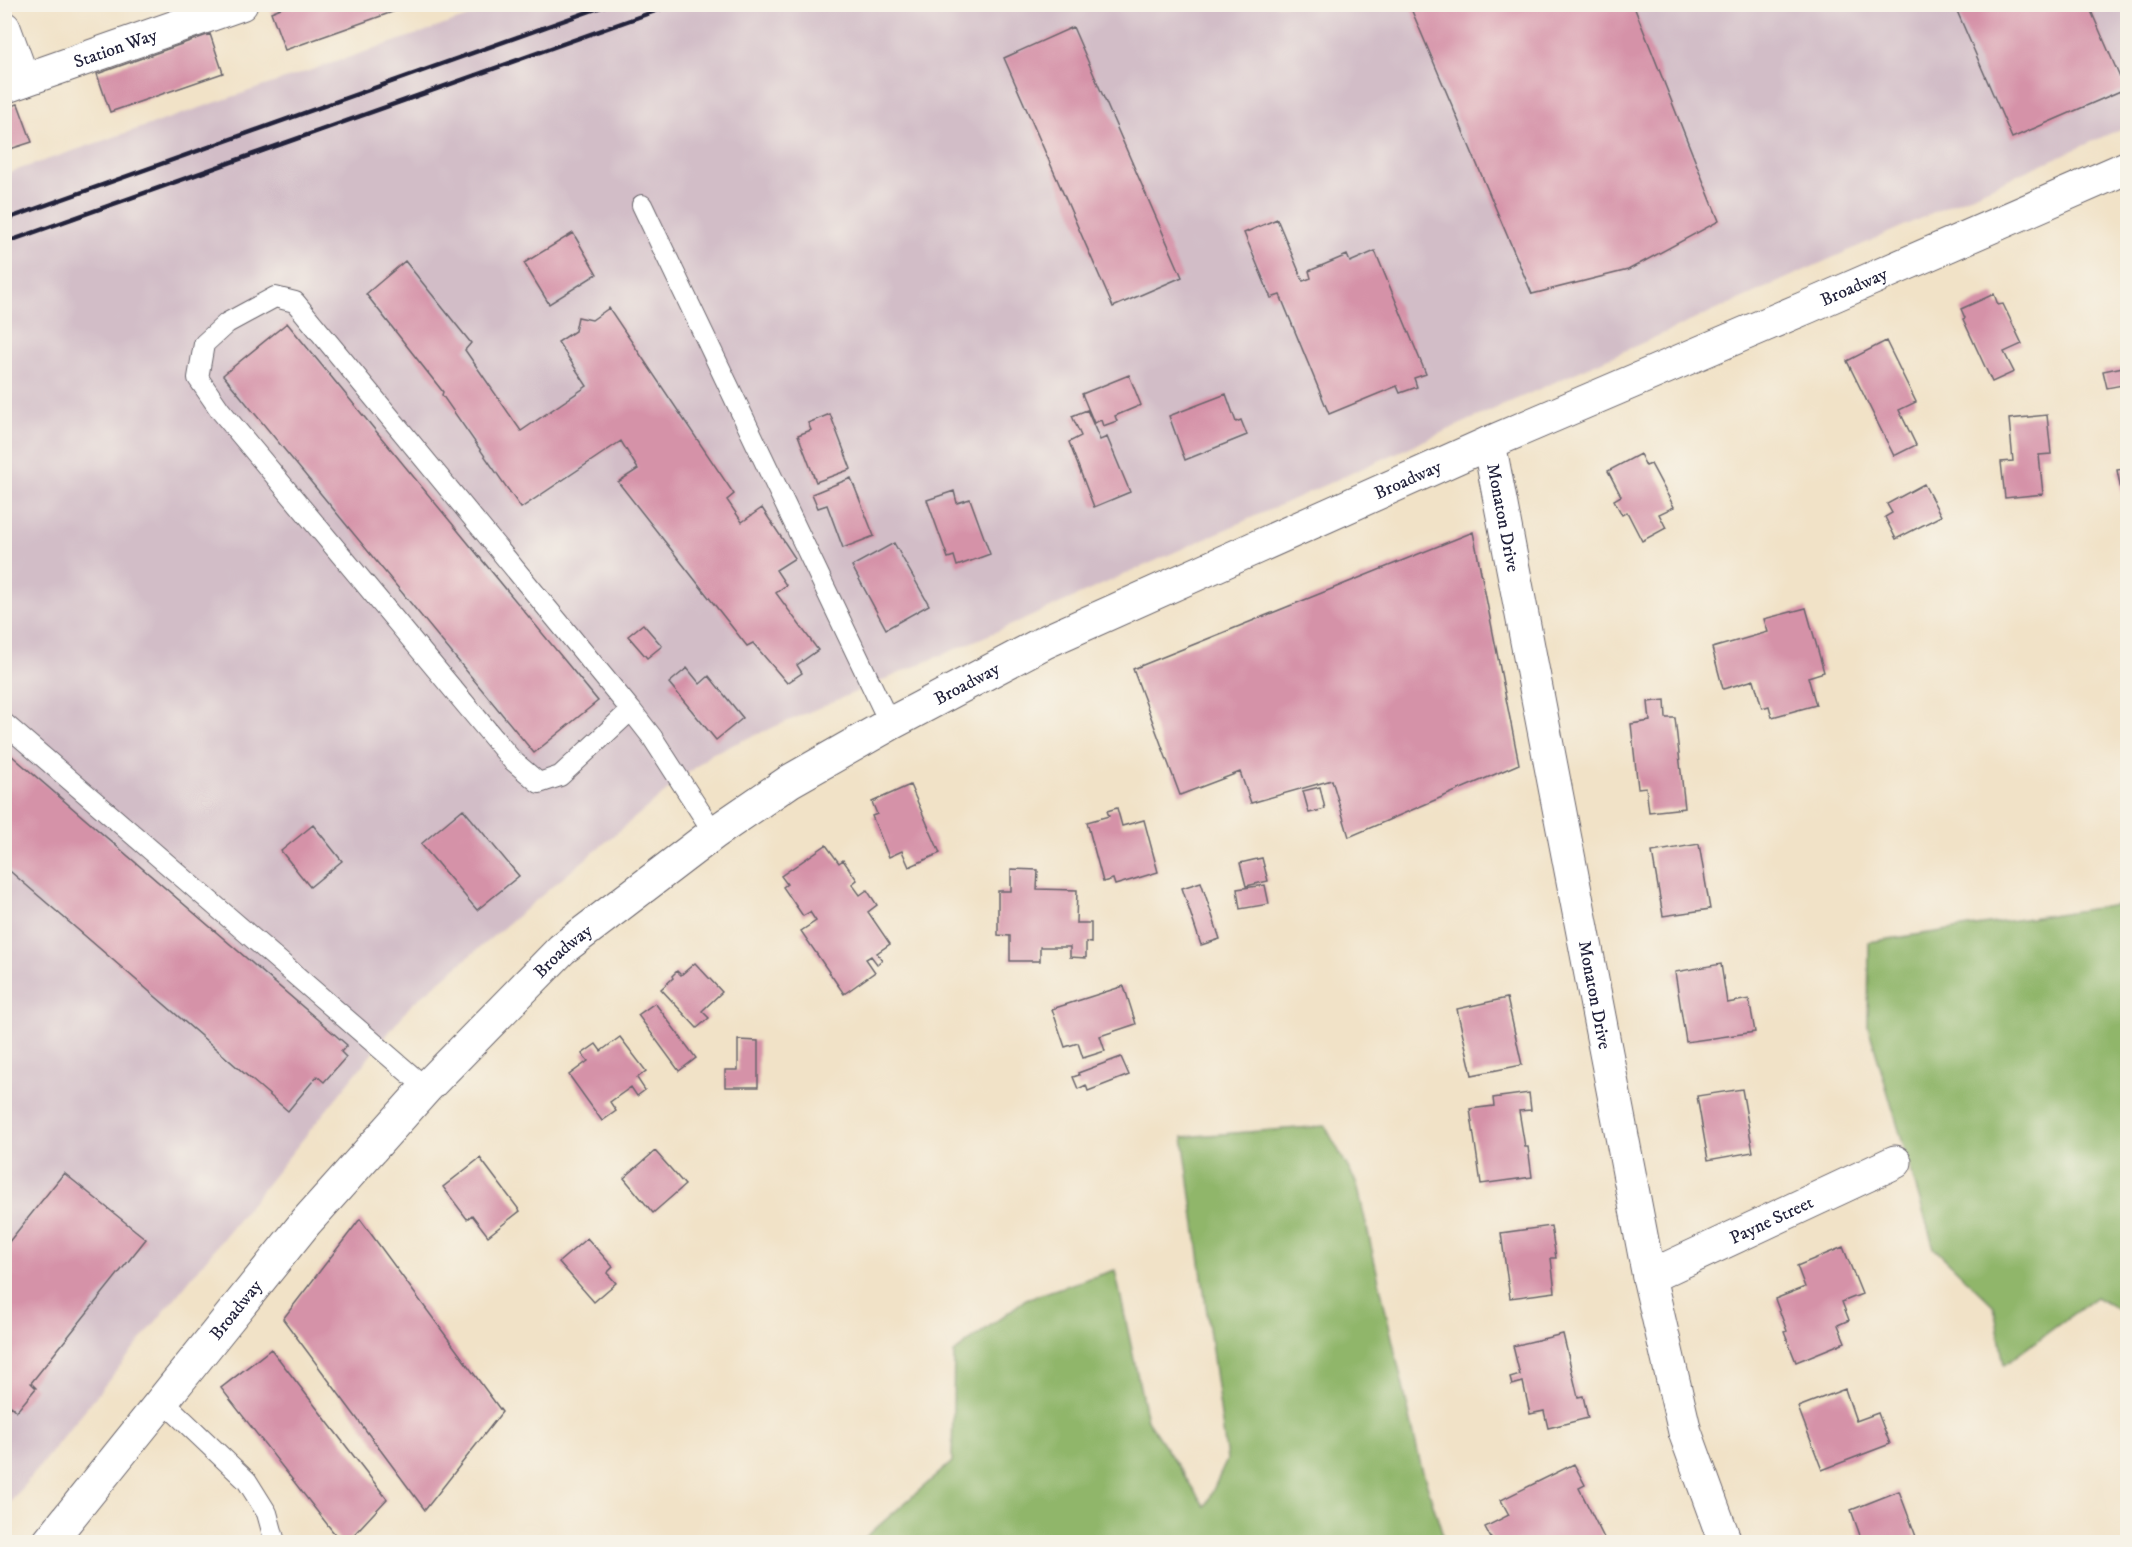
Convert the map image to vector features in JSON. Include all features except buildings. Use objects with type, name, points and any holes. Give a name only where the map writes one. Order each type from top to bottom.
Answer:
[{"type":"street","name":"Station Way","points":[[4,28],[14,83],[241,4]]},
{"type":"street","name":"Broadway","points":[[49,1542],[306,1222],[426,1088],[562,949],[714,833],[790,781],[890,724],[1045,642],[1489,443],[2127,167]]},
{"type":"street","name":"Monaton Drive","points":[[1489,443],[1649,1277],[1685,1432],[1725,1542]]},
{"type":"street","name":"Payne Street","points":[[1649,1277],[1895,1162]]},
{"type":"lane","points":[[642,205],[890,724]]},
{"type":"lane","points":[[630,710],[560,776],[539,783],[512,760],[220,410],[198,378],[204,344],[226,323],[275,297],[295,302],[630,710],[652,737],[714,833]]},
{"type":"lane","points":[[4,723],[426,1088]]},
{"type":"lane","points":[[163,1401],[247,1481],[267,1513],[275,1542]]},
{"type":"shaded area","points":[[503,5],[2127,5],[2127,126],[1021,621],[711,754],[411,1005],[5,1509],[5,174]]},
{"type":"green space","points":[[2123,904],[2128,929],[2127,1315],[2096,1297],[2004,1365],[1994,1306],[1934,1248],[1868,1026],[1869,942]]},
{"type":"green space","points":[[1325,1126],[1357,1184],[1421,1466],[1445,1542],[860,1542],[952,1462],[954,1353],[1026,1299],[1115,1270],[1147,1420],[1205,1507],[1227,1460],[1183,1137]]},
{"type":"railway","points":[[4,220],[610,4]]},
{"type":"railway","points":[[4,243],[675,4]]}]
